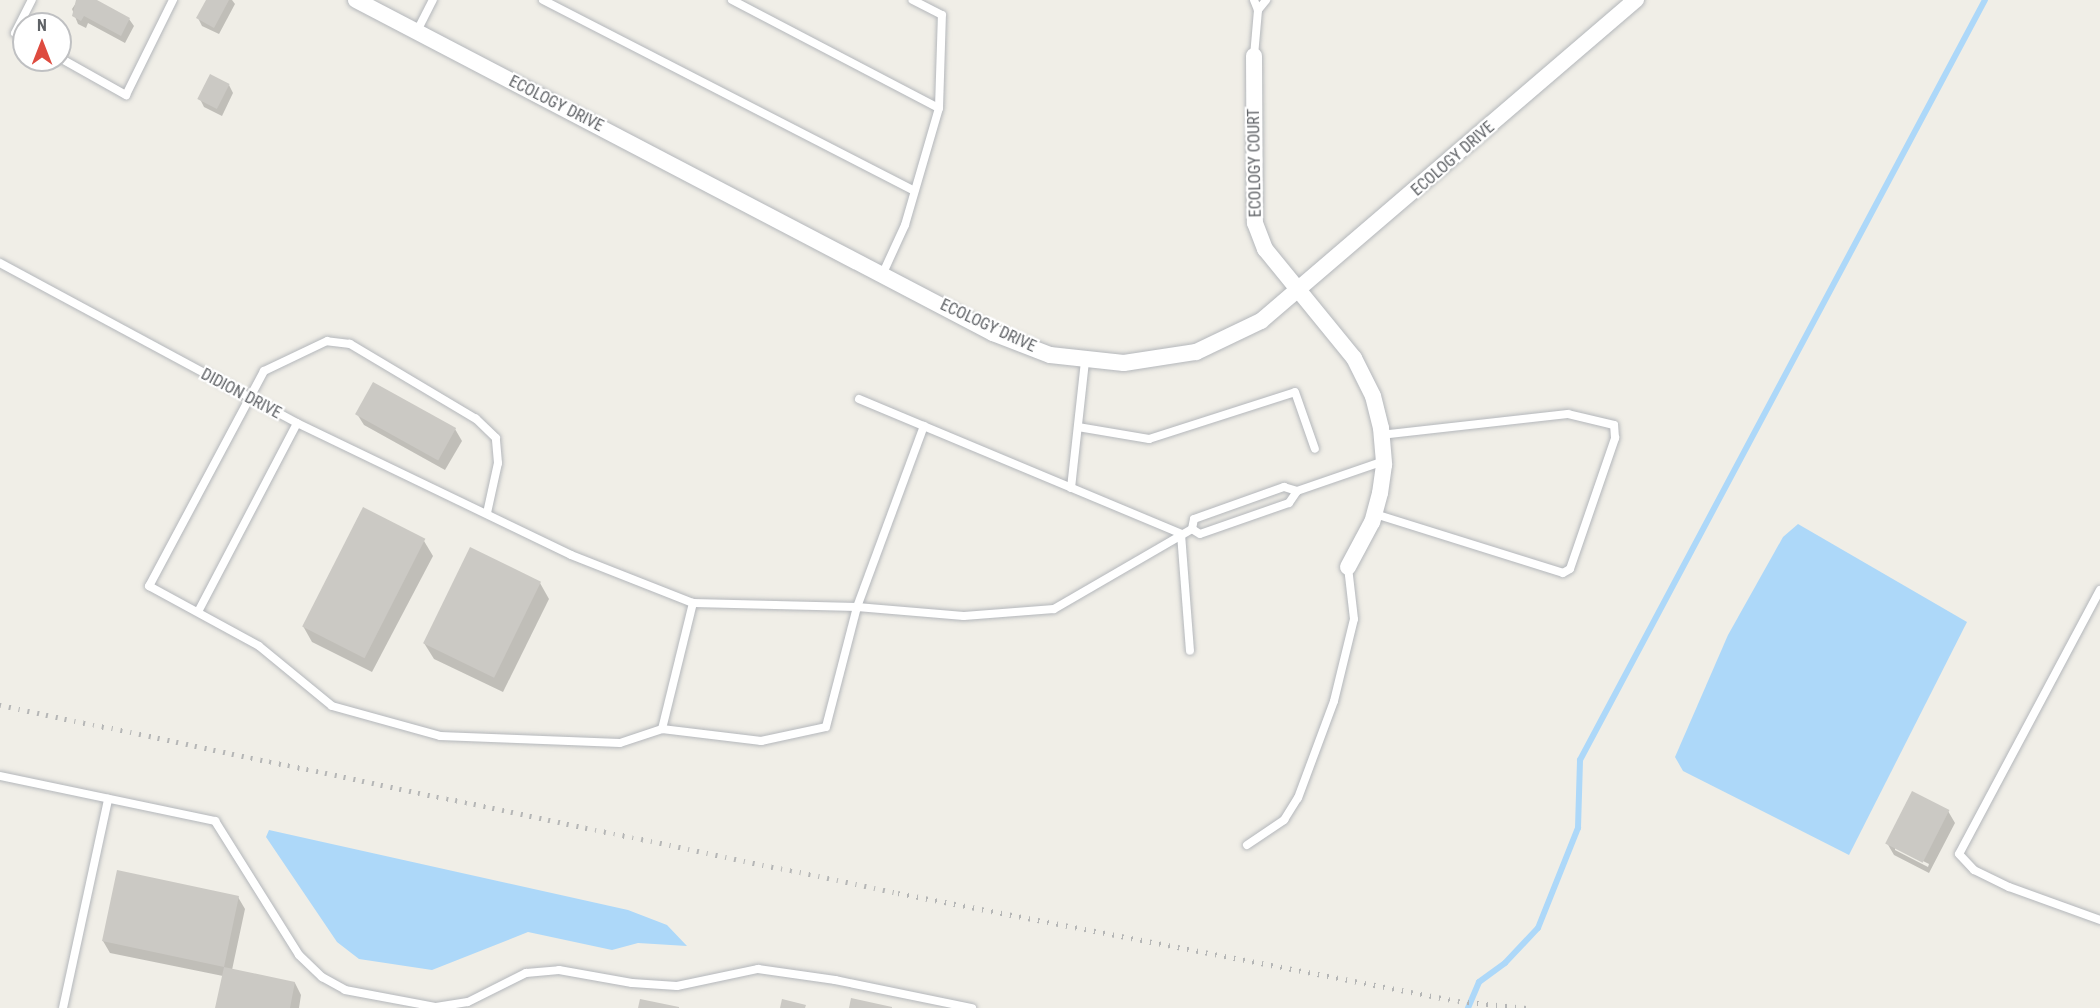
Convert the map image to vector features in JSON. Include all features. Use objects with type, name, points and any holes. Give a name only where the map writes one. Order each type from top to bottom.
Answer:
[{"type":"street","name":"ECOLOGY DRIVE","points":[[357,0],[883,273],[993,333],[1050,355],[1085,361],[1124,363],[1196,352],[1261,321],[1299,292],[1636,0]]},
{"type":"street","name":"ECOLOGY COURT","points":[[1254,56],[1255,223],[1265,249],[1354,358],[1373,396],[1382,435],[1384,461],[1375,514],[1348,567]]},
{"type":"lane","points":[[72,65],[126,95],[173,0]]},
{"type":"lane","points":[[417,31],[433,0]]},
{"type":"lane","points":[[543,0],[914,191]]},
{"type":"lane","points":[[732,0],[939,108]]},
{"type":"lane","points":[[883,273],[905,225],[939,108],[942,15],[913,0]]},
{"type":"lane","points":[[1254,0],[1258,10],[1254,56]]},
{"type":"lane","points":[[1258,10],[1266,0]]},
{"type":"lane","name":"DIDION DRIVE","points":[[0,263],[297,423],[571,555],[693,603]]},
{"type":"lane","points":[[487,513],[498,462],[496,438],[476,419],[350,344],[327,341],[312,345],[264,371],[247,397],[149,586],[199,610],[259,646],[332,706],[440,736],[620,743],[662,729],[761,741],[826,727],[856,607],[924,426]]},
{"type":"lane","points":[[1071,488],[1085,361]]},
{"type":"lane","points":[[1078,427],[1149,439],[1295,392],[1315,448]]},
{"type":"lane","points":[[859,399],[1181,534]]},
{"type":"lane","points":[[1375,514],[1563,573],[1570,569],[1615,438],[1614,425],[1568,414],[1382,435]]},
{"type":"lane","points":[[199,610],[297,423]]},
{"type":"lane","points":[[1192,529],[1194,519],[1284,487],[1297,491],[1384,461]]},
{"type":"lane","points":[[1192,529],[1200,534],[1289,503],[1297,491]]},
{"type":"lane","points":[[662,729],[693,603],[856,607],[964,616],[1054,609],[1192,529]]},
{"type":"lane","points":[[1181,534],[1190,651]]},
{"type":"lane","points":[[1247,845],[1284,820],[1298,798],[1330,712],[1354,619],[1348,567]]},
{"type":"lane","points":[[2100,590],[1959,854],[1974,870],[2009,887],[2100,921]]},
{"type":"lane","points":[[0,776],[215,821],[299,955],[322,977],[345,990],[436,1007],[468,1002],[526,973],[559,970],[632,983],[677,986],[758,969],[835,980],[972,1008]]},
{"type":"lane","points":[[63,1008],[108,799]]},
{"type":"water","points":[[1798,524],[1967,622],[1849,855],[1683,771],[1675,757],[1728,635],[1783,537]]},
{"type":"water","points":[[269,830],[628,910],[667,925],[687,946],[638,943],[612,950],[528,932],[432,970],[359,959],[337,942],[266,837]]},
{"type":"building","points":[[76,0],[97,0],[130,18],[121,36],[84,16],[81,21],[72,16]]},
{"type":"building","points":[[206,0],[229,0],[214,28],[196,18]]},
{"type":"building","points":[[210,74],[230,84],[217,109],[197,99]]},
{"type":"building","points":[[373,382],[456,428],[438,460],[355,414]]},
{"type":"building","points":[[363,507],[425,539],[365,658],[302,626]]},
{"type":"building","points":[[470,547],[541,582],[494,678],[423,643]]},
{"type":"building","points":[[1912,791],[1949,810],[1923,863],[1885,844]]},
{"type":"building","points":[[117,870],[239,896],[224,967],[102,941]]},
{"type":"building","points":[[224,967],[295,982],[290,1008],[215,1008]]},
{"type":"building","points":[[851,998],[892,1007],[892,1008],[849,1008]]},
{"type":"building","points":[[640,999],[679,1007],[679,1008],[638,1008]]},
{"type":"building","points":[[782,999],[806,1005],[805,1008],[780,1008]]},
{"type":"waterway","points":[[1468,1008],[1479,982],[1505,963],[1538,928],[1578,828],[1580,760],[1985,0]]},
{"type":"railway","points":[[0,705],[898,893],[1458,1001],[1527,1008]]}]
